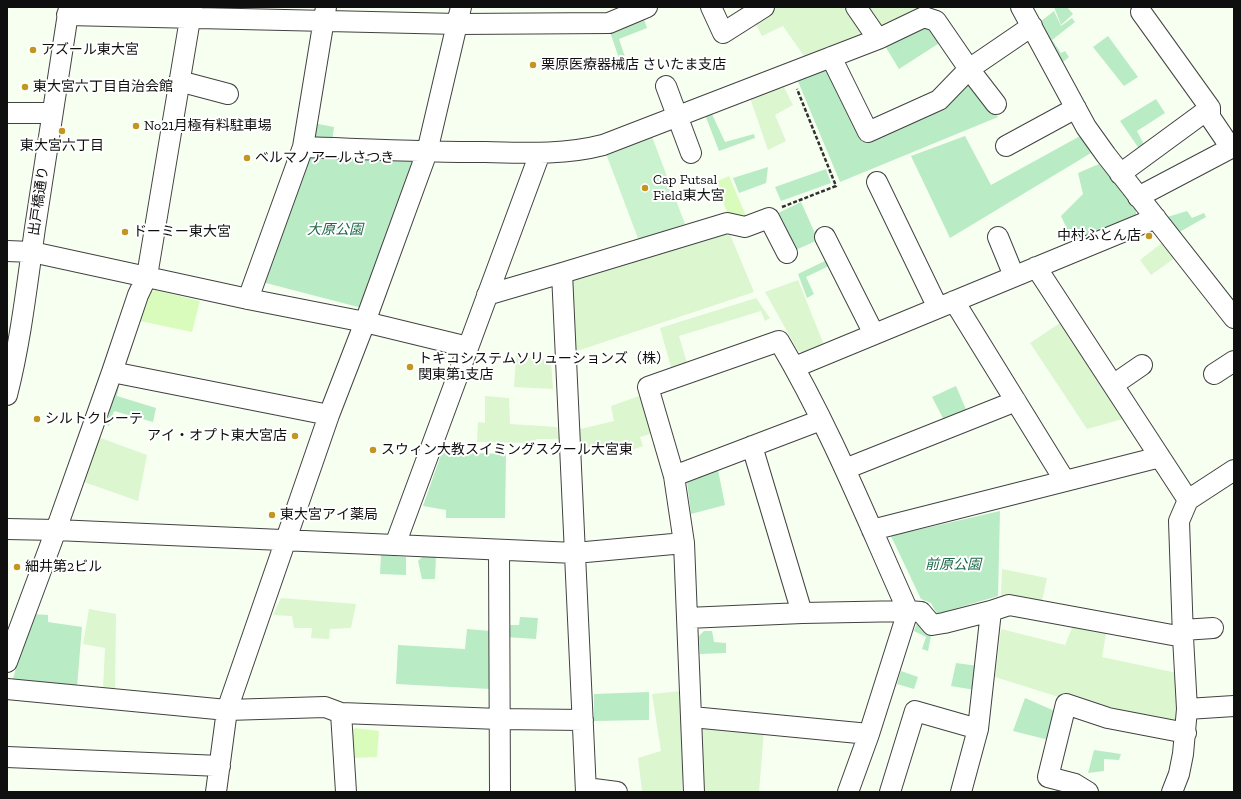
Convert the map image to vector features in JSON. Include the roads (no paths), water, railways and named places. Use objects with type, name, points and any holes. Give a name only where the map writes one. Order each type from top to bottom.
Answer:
[{"type":"street","points":[[68,11],[460,15],[609,23],[647,7]]},
{"type":"street","points":[[710,7],[723,33],[764,7]]},
{"type":"street","points":[[856,7],[878,39]]},
{"type":"street","points":[[1021,7],[1086,127],[1120,174],[1234,318]]},
{"type":"street","name":"出戸橋通り","points":[[7,395],[22,325],[68,11]]},
{"type":"street","points":[[7,662],[56,530],[138,294],[147,276],[191,12]]},
{"type":"street","points":[[1138,197],[1231,148],[1210,117],[1210,108],[1140,12]]},
{"type":"street","points":[[248,299],[303,147],[325,14]]},
{"type":"street","points":[[216,792],[226,710],[329,415],[366,322],[427,152],[460,15]]},
{"type":"street","points":[[303,147],[427,152],[540,153],[587,149],[603,145],[878,39],[924,17],[936,21],[969,69],[996,104]]},
{"type":"street","points":[[831,57],[868,132],[939,100],[969,69],[1032,26]]},
{"type":"street","points":[[180,81],[228,94]]},
{"type":"street","points":[[666,86],[691,153]]},
{"type":"street","points":[[1006,146],[1076,108]]},
{"type":"street","points":[[1120,174],[1210,108]]},
{"type":"street","points":[[7,113],[52,114]]},
{"type":"street","points":[[395,545],[540,153]]},
{"type":"street","points":[[877,182],[946,304],[1016,401],[1065,481]]},
{"type":"street","points":[[487,295],[728,223],[745,227],[769,218],[786,253]]},
{"type":"street","points":[[795,367],[1156,218]]},
{"type":"street","points":[[825,237],[874,334]]},
{"type":"street","points":[[998,238],[1014,276]]},
{"type":"street","points":[[7,251],[32,252],[248,299],[366,322],[468,347]]},
{"type":"street","points":[[1036,267],[1188,500]]},
{"type":"street","points":[[562,273],[586,790],[617,792]]},
{"type":"street","points":[[694,792],[684,543],[674,476],[648,387],[779,341],[795,367],[845,469],[908,612],[869,734],[848,792]]},
{"type":"street","points":[[1214,374],[1234,360]]},
{"type":"street","points":[[1113,385],[1142,365]]},
{"type":"street","points":[[112,372],[329,415]]},
{"type":"street","points":[[845,469],[1016,401]]},
{"type":"street","points":[[674,476],[821,420]]},
{"type":"street","points":[[752,446],[802,613]]},
{"type":"street","points":[[872,530],[1160,457]]},
{"type":"street","points":[[1172,792],[1179,774],[1183,754],[1186,734],[1187,709],[1179,521],[1188,500],[1232,477]]},
{"type":"street","points":[[7,529],[575,552],[684,543]]},
{"type":"street","points":[[499,550],[500,792]]},
{"type":"street","points":[[687,618],[802,613],[921,612],[932,625],[991,611],[1008,605],[1183,634],[1213,628]]},
{"type":"street","points":[[961,792],[978,729],[991,611]]},
{"type":"street","points":[[7,689],[226,710],[325,707],[341,714],[583,720]]},
{"type":"street","points":[[1088,792],[1075,784],[1048,777],[1066,704],[1108,718],[1186,734]]},
{"type":"street","points":[[1187,709],[1234,706]]},
{"type":"street","points":[[890,792],[915,711],[978,729]]},
{"type":"street","points":[[341,714],[346,792]]},
{"type":"street","points":[[692,717],[869,734]]},
{"type":"street","points":[[7,756],[220,766]]},
{"type":"place","name":"アズール東大宮","points":[[33,50]]},
{"type":"place","name":"栗原医療器械店 さいたま支店","points":[[533,65]]},
{"type":"place","name":"東大宮六丁目自治会館","points":[[25,87]]},
{"type":"place","name":"No21月極有料駐車場","points":[[136,126]]},
{"type":"place","name":"東大宮六丁目","points":[[62,131]]},
{"type":"place","name":"ベルマノアールさつき","points":[[247,158]]},
{"type":"place","name":"Cap Futsal Field東大宮","points":[[645,188]]},
{"type":"place","name":"ドーミー東大宮","points":[[125,232]]},
{"type":"place","name":"中村ふとん店","points":[[1149,236]]},
{"type":"place","name":"トキコシステムソリューションズ（株） 関東第1支店","points":[[410,367]]},
{"type":"place","name":"シルトクレーテ","points":[[37,419]]},
{"type":"place","name":"アイ・オプト東大宮店","points":[[295,436]]},
{"type":"place","name":"スウィン大教スイミングスクール大宮東","points":[[373,450]]},
{"type":"place","name":"東大宮アイ薬局","points":[[272,515]]},
{"type":"place","name":"細井第2ビル","points":[[17,567]]},
{"type":"park label","name":"大原公園","points":[[335,230]]},
{"type":"park label","name":"前原公園","points":[[953,565]]}]
